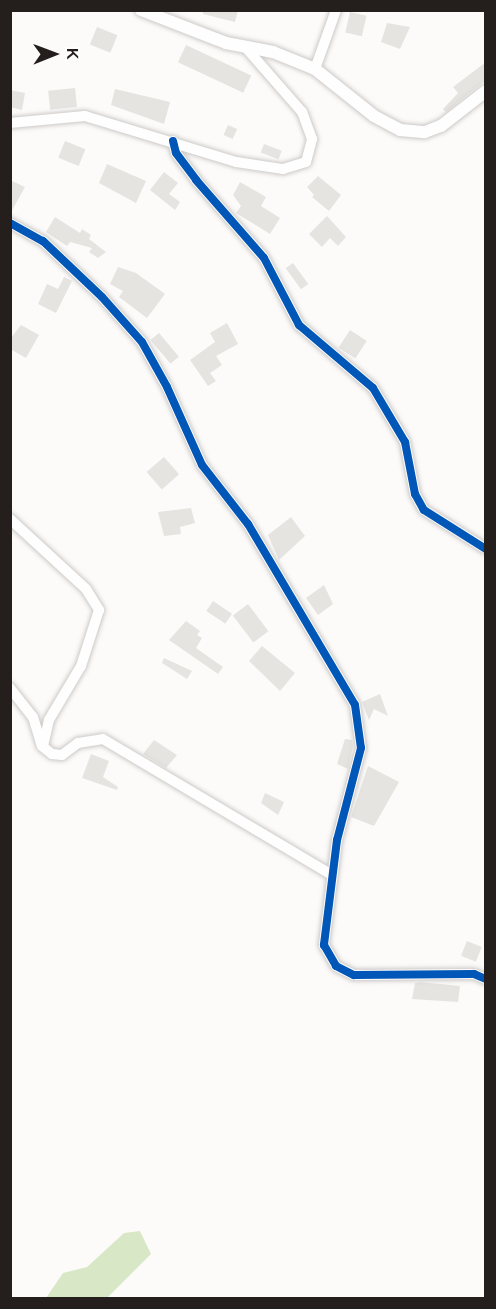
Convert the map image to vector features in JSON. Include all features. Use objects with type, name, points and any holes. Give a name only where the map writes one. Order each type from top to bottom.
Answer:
[{"type":"street","points":[[141,10],[247,49],[273,52],[315,69],[374,116],[399,130],[425,132],[441,126],[486,91]]},
{"type":"street","points":[[315,69],[336,10]]},
{"type":"street","points":[[10,123],[85,116],[245,164],[284,169],[306,162],[312,139],[302,111],[247,49]]},
{"type":"street","points":[[173,141],[176,153],[196,180],[264,258],[299,325],[374,388],[405,442],[415,494],[424,510],[486,549]]},
{"type":"street","points":[[10,223],[43,241],[102,297],[142,342],[167,387],[202,465],[248,524],[355,705],[361,748],[332,875],[324,945],[336,966],[354,975],[474,974],[486,979]]},
{"type":"street","points":[[10,519],[86,590],[99,610],[81,666],[49,720],[42,746]]},
{"type":"street","points":[[10,688],[33,717],[42,746],[52,754],[62,755],[78,743],[103,739],[332,875]]},
{"type":"green space","points":[[140,1231],[151,1254],[107,1298],[46,1298],[63,1273],[87,1267],[124,1233]]},
{"type":"building","points":[[203,10],[238,10],[235,22],[203,14]]},
{"type":"building","points":[[350,12],[367,16],[362,36],[345,32]]},
{"type":"building","points":[[387,23],[410,27],[400,49],[381,42]]},
{"type":"building","points":[[97,27],[117,35],[110,53],[90,45]]},
{"type":"building","points":[[186,45],[251,75],[243,93],[178,62]]},
{"type":"building","points":[[486,62],[486,80],[446,112],[443,109],[458,93],[453,87]]},
{"type":"building","points":[[75,88],[77,107],[50,110],[48,91]]},
{"type":"building","points":[[115,89],[170,102],[164,124],[111,105]]},
{"type":"building","points":[[10,90],[25,93],[22,110],[10,107]]},
{"type":"building","points":[[228,125],[237,129],[233,139],[224,135]]},
{"type":"building","points":[[65,141],[85,149],[79,166],[58,158]]},
{"type":"building","points":[[264,144],[282,151],[279,159],[261,152]]},
{"type":"building","points":[[107,164],[146,181],[136,203],[99,183]]},
{"type":"building","points":[[164,172],[178,183],[169,194],[180,202],[175,210],[150,190]]},
{"type":"building","points":[[318,176],[341,195],[329,211],[312,197],[314,195],[307,187]]},
{"type":"building","points":[[10,180],[25,187],[10,214]]},
{"type":"building","points":[[240,182],[266,197],[261,206],[280,218],[270,234],[236,213],[241,206],[233,195]]},
{"type":"building","points":[[327,216],[346,237],[338,246],[330,238],[322,247],[309,234]]},
{"type":"building","points":[[55,217],[80,233],[82,229],[91,235],[89,239],[106,252],[98,258],[89,252],[92,248],[70,242],[67,246],[46,232]]},
{"type":"building","points":[[293,263],[308,284],[301,289],[286,268]]},
{"type":"building","points":[[118,267],[136,273],[165,294],[147,318],[119,297],[123,291],[110,284]]},
{"type":"building","points":[[64,277],[72,281],[56,313],[38,304],[47,284],[58,289]]},
{"type":"building","points":[[227,323],[238,344],[216,356],[222,365],[210,373],[216,381],[208,386],[190,360],[215,342],[210,333]]},
{"type":"building","points":[[21,325],[39,335],[26,358],[10,349],[10,339]]},
{"type":"building","points":[[350,330],[367,341],[355,359],[339,348]]},
{"type":"building","points":[[159,333],[179,357],[170,364],[151,340]]},
{"type":"building","points":[[164,457],[179,474],[162,489],[147,472]]},
{"type":"building","points":[[191,508],[195,523],[180,527],[181,534],[164,536],[158,512]]},
{"type":"building","points":[[291,517],[305,536],[279,560],[268,535]]},
{"type":"building","points":[[324,585],[333,604],[318,615],[306,598]]},
{"type":"building","points":[[213,601],[232,614],[225,624],[206,611]]},
{"type":"building","points":[[248,604],[268,631],[253,643],[233,615]]},
{"type":"building","points":[[186,621],[200,631],[197,635],[202,638],[196,648],[223,667],[218,674],[169,640]]},
{"type":"building","points":[[262,646],[295,673],[280,691],[249,661]]},
{"type":"building","points":[[164,658],[192,671],[187,679],[162,663]]},
{"type":"building","points":[[380,694],[388,716],[374,709],[369,720],[362,702]]},
{"type":"building","points":[[345,739],[352,740],[353,746],[348,769],[337,764]]},
{"type":"building","points":[[154,740],[177,755],[166,768],[143,754]]},
{"type":"building","points":[[91,754],[109,761],[103,777],[118,787],[117,790],[82,778]]},
{"type":"building","points":[[368,766],[399,782],[374,826],[351,817]]},
{"type":"building","points":[[265,793],[284,802],[278,815],[261,803]]},
{"type":"building","points":[[467,941],[482,947],[476,962],[461,956]]},
{"type":"building","points":[[415,983],[460,986],[458,1002],[412,999]]},
{"type":"cycle path","points":[[173,141],[176,153],[196,180],[264,258],[299,325],[373,388],[405,442],[415,494],[424,510],[486,549]]},
{"type":"cycle path","points":[[10,223],[43,241],[102,297],[142,342],[167,387],[202,465],[248,524],[355,705],[361,748],[337,840],[324,945],[336,966],[354,975],[474,974],[486,979]]}]
